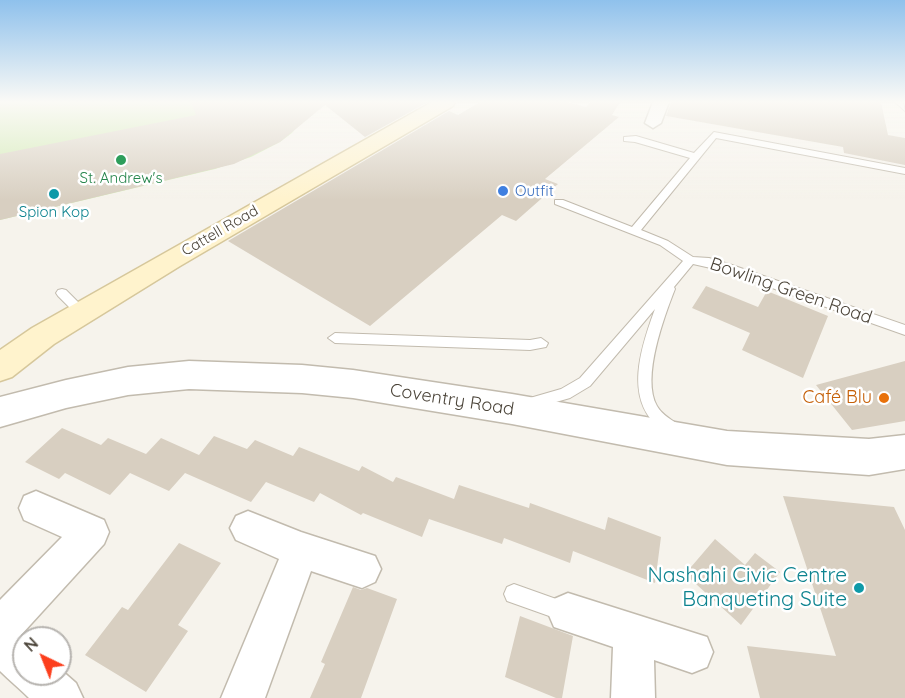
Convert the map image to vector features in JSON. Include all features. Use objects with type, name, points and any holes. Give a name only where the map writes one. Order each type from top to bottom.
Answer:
[{"type":"main road","name":"Cattell Road","points":[[0,368],[43,336],[170,260],[389,135]]},
{"type":"street","name":"Coventry Road","points":[[0,412],[66,394],[128,381],[189,375],[302,379],[353,384],[512,409],[727,448],[869,457],[905,452]]},
{"type":"street","points":[[0,629],[91,532],[36,508]]},
{"type":"street","points":[[248,528],[301,550],[362,569]]},
{"type":"street","points":[[243,698],[301,550]]},
{"type":"street","points":[[568,613],[692,652]]},
{"type":"street","points":[[633,698],[634,634]]},
{"type":"street","points":[[0,644],[12,654]]},
{"type":"street","points":[[48,686],[62,698]]},
{"type":"lane","points":[[634,231],[714,135],[905,171]]},
{"type":"lane","points":[[627,140],[636,139],[696,157]]},
{"type":"lane","name":"Bowling Green Road","points":[[559,202],[673,247],[690,260],[709,262],[728,268],[905,330]]},
{"type":"lane","name":"Bowling Green Road","points":[[512,409],[565,394],[585,382],[690,260]]},
{"type":"lane","name":"Bowling Green Road","points":[[676,274],[663,303],[648,357],[644,390],[651,409],[662,421],[691,443]]},
{"type":"lane","points":[[62,293],[82,313]]},
{"type":"lane","points":[[335,338],[443,344],[530,345],[541,343]]},
{"type":"lane","points":[[514,594],[568,613]]},
{"type":"green space","name":"Spion Kop","points":[[0,135],[290,135],[251,157],[215,169],[0,220]]},
{"type":"building","name":"Spion Kop","points":[[98,135],[289,135],[280,142],[234,164],[0,220],[0,154]]},
{"type":"building","points":[[409,135],[598,135],[545,179],[558,184],[516,221],[502,215],[370,326],[228,241]]},
{"type":"building","points":[[772,135],[888,135],[905,138],[905,165],[844,153],[843,147]]},
{"type":"building","points":[[706,286],[758,307],[767,291],[828,316],[803,378],[742,350],[750,333],[692,308]]},
{"type":"building","points":[[905,361],[905,421],[852,430],[816,385]]},
{"type":"building","points":[[62,428],[101,445],[108,438],[146,454],[161,438],[199,455],[214,436],[247,449],[255,440],[293,456],[299,447],[359,471],[362,466],[393,482],[396,477],[454,499],[459,485],[529,508],[530,503],[605,530],[608,517],[661,537],[655,583],[573,551],[570,563],[504,538],[502,544],[429,519],[422,537],[363,513],[361,515],[320,493],[314,502],[266,482],[251,502],[185,473],[169,491],[130,473],[110,495],[65,473],[59,479],[25,462]]},
{"type":"building","name":"Nashahi Civic Centre Banqueting Suite","points":[[783,496],[894,507],[905,530],[905,698],[760,698],[747,646],[836,656]]},
{"type":"building","points":[[715,539],[745,565],[755,553],[780,572],[741,625],[685,574]]},
{"type":"building","points":[[179,543],[221,563],[178,625],[188,631],[146,692],[85,655],[122,607],[128,610]]},
{"type":"building","points":[[353,587],[361,590],[367,588],[397,599],[361,698],[310,698],[325,664],[321,662]]},
{"type":"building","points":[[520,616],[573,636],[562,698],[556,698],[505,677]]},
{"type":"place","name":"St. Andrew's","points":[[121,160]]},
{"type":"place","name":"Outfit","points":[[503,191]]},
{"type":"place","name":"Spion Kop","points":[[54,194]]},
{"type":"place","name":"Café Blu","points":[[884,398]]},
{"type":"place","name":"Nashahi Civic Centre Banqueting Suite","points":[[859,588]]}]
